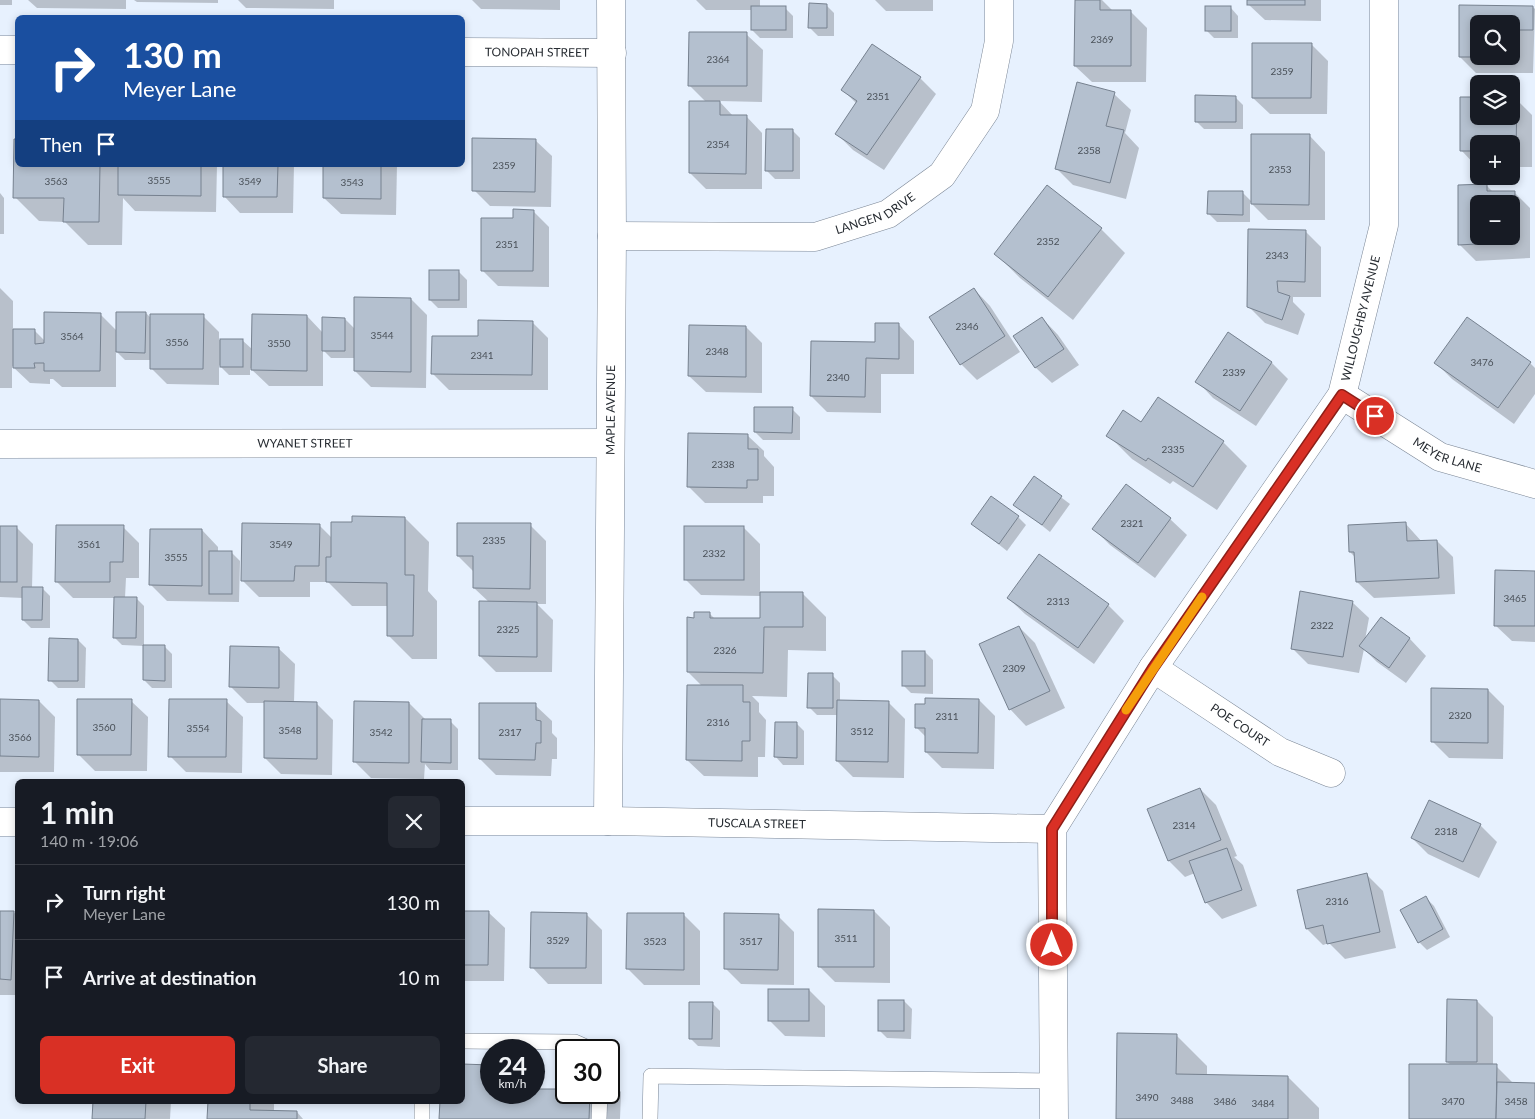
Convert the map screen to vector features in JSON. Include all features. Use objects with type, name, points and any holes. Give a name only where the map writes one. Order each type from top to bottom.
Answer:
[{"type":"street","name":"MAPLE AVENUE","points":[[608,821],[612,236],[611,0]]},
{"type":"street","name":"LANGEN DRIVE","points":[[612,236],[815,237],[888,214],[942,175],[985,111],[999,41],[999,0]]},
{"type":"street","name":"WILLOUGHBY AVENUE","points":[[1052,829],[1153,668],[1342,395],[1384,224],[1384,0]]},
{"type":"street","points":[[0,50],[15,50]]},
{"type":"street","name":"TONOPAH STREET","points":[[465,52],[612,53]]},
{"type":"street","name":"MEYER LANE","points":[[1342,395],[1440,457],[1535,484]]},
{"type":"street","name":"WYANET STREET","points":[[0,444],[610,443]]},
{"type":"street","name":"POE COURT","points":[[1153,668],[1280,752],[1331,773]]},
{"type":"street","name":"TUSCALA STREET","points":[[465,821],[608,821],[1052,829]]},
{"type":"street","points":[[0,822],[15,822]]},
{"type":"street","points":[[1052,829],[1054,1119]]},
{"type":"lane","points":[[465,1041],[555,1042]]},
{"type":"lane","points":[[650,1119],[651,1076],[1053,1081]]},
{"type":"lane","points":[[422,1104],[422,1119]]},
{"type":"lane","points":[[599,1119],[600,1104]]},
{"type":"building","points":[[1075,0],[1100,0],[1100,10],[1131,10],[1131,66],[1074,66]]},
{"type":"building","points":[[1247,0],[1305,0],[1305,5],[1247,5]]},
{"type":"building","points":[[809,3],[827,4],[827,28],[808,28]]},
{"type":"building","points":[[1459,5],[1533,6],[1533,30],[1520,30],[1520,15],[1470,15],[1470,57],[1459,57]]},
{"type":"building","points":[[751,6],[786,6],[786,30],[751,30]]},
{"type":"building","points":[[1205,6],[1231,6],[1231,31],[1205,31]]},
{"type":"building","points":[[689,32],[747,32],[747,86],[688,86]]},
{"type":"building","points":[[1252,43],[1312,43],[1311,98],[1252,98]]},
{"type":"building","points":[[872,44],[921,77],[867,155],[835,134],[857,101],[841,90]]},
{"type":"building","points":[[1077,82],[1115,92],[1106,126],[1124,130],[1110,183],[1055,169]]},
{"type":"building","points":[[1195,95],[1236,96],[1236,122],[1195,122]]},
{"type":"building","points":[[1460,97],[1470,97],[1470,125],[1516,125],[1516,135],[1470,135],[1470,151],[1460,151]]},
{"type":"building","points":[[689,101],[720,101],[720,115],[747,115],[746,174],[689,173]]},
{"type":"building","points":[[766,129],[793,129],[793,171],[765,171]]},
{"type":"building","points":[[1251,134],[1310,134],[1309,205],[1251,204]]},
{"type":"building","points":[[472,138],[536,139],[535,192],[472,191]]},
{"type":"building","points":[[14,139],[15,167],[100,167],[99,222],[63,222],[64,198],[13,198]]},
{"type":"building","points":[[118,167],[201,167],[201,196],[118,195]]},
{"type":"building","points":[[223,167],[278,167],[277,197],[223,197]]},
{"type":"building","points":[[323,167],[381,167],[381,199],[323,198]]},
{"type":"building","points":[[1047,185],[1102,228],[1048,297],[994,254]]},
{"type":"building","points":[[1458,185],[1487,185],[1487,191],[1515,191],[1515,195],[1470,195],[1470,244],[1458,245]]},
{"type":"building","points":[[1208,191],[1243,191],[1243,215],[1207,214]]},
{"type":"building","points":[[513,209],[534,210],[533,271],[481,271],[481,218],[513,218]]},
{"type":"building","points":[[1248,229],[1306,230],[1305,282],[1277,281],[1278,292],[1290,296],[1282,320],[1247,307]]},
{"type":"building","points":[[429,270],[459,270],[459,300],[429,300]]},
{"type":"building","points":[[974,288],[1005,336],[960,365],[929,317]]},
{"type":"building","points":[[354,297],[411,298],[411,372],[354,371]]},
{"type":"building","points":[[44,312],[101,313],[100,371],[44,371],[44,363],[34,363],[35,368],[13,368],[13,329],[35,329],[35,344],[44,343]]},
{"type":"building","points":[[116,312],[146,312],[145,353],[116,352]]},
{"type":"building","points":[[150,314],[204,314],[203,369],[150,369]]},
{"type":"building","points":[[252,314],[307,315],[307,371],[251,370]]},
{"type":"building","points":[[322,317],[345,318],[345,351],[322,351]]},
{"type":"building","points":[[1042,317],[1064,349],[1035,368],[1013,336]]},
{"type":"building","points":[[1467,317],[1531,362],[1498,408],[1434,363]]},
{"type":"building","points":[[478,320],[533,321],[532,375],[431,374],[432,336],[478,336]]},
{"type":"building","points":[[875,323],[899,323],[899,359],[866,358],[865,397],[810,396],[811,341],[875,342]]},
{"type":"building","points":[[689,325],[746,326],[746,377],[688,376]]},
{"type":"building","points":[[1228,332],[1272,362],[1240,411],[1195,382]]},
{"type":"building","points":[[220,339],[243,339],[243,367],[220,367]]},
{"type":"building","points":[[1158,397],[1224,441],[1193,487],[1148,458],[1146,461],[1106,436],[1123,410],[1141,422]]},
{"type":"building","points":[[754,407],[793,407],[792,433],[754,432]]},
{"type":"building","points":[[688,433],[748,434],[748,449],[758,449],[758,480],[747,480],[747,488],[687,487]]},
{"type":"building","points":[[1034,476],[1062,496],[1042,525],[1013,505]]},
{"type":"building","points":[[1126,484],[1171,518],[1138,563],[1092,529]]},
{"type":"building","points":[[991,496],[1019,516],[999,544],[971,524]]},
{"type":"building","points":[[352,516],[405,517],[405,575],[414,575],[413,636],[387,636],[387,583],[326,582],[326,557],[331,557],[331,522],[352,522]]},
{"type":"building","points":[[1406,522],[1407,541],[1437,540],[1439,578],[1356,582],[1354,552],[1349,552],[1348,525]]},
{"type":"building","points":[[242,523],[320,524],[319,566],[295,566],[294,581],[241,581]]},
{"type":"building","points":[[457,523],[531,523],[530,589],[473,588],[473,556],[457,556]]},
{"type":"building","points":[[56,525],[124,525],[123,562],[110,562],[110,582],[55,582]]},
{"type":"building","points":[[0,526],[17,526],[17,582],[0,582]]},
{"type":"building","points":[[684,526],[744,526],[744,580],[684,580]]},
{"type":"building","points":[[150,529],[202,529],[202,586],[149,585]]},
{"type":"building","points":[[209,551],[232,551],[232,594],[209,594]]},
{"type":"building","points":[[1039,554],[1109,604],[1078,648],[1007,598]]},
{"type":"building","points":[[1495,570],[1535,571],[1535,626],[1494,626]]},
{"type":"building","points":[[22,587],[43,587],[42,620],[22,620]]},
{"type":"building","points":[[1300,591],[1353,601],[1343,657],[1291,649]]},
{"type":"building","points":[[760,592],[803,592],[803,627],[764,627],[763,673],[687,672],[687,617],[694,618],[694,612],[710,612],[710,618],[760,618]]},
{"type":"building","points":[[114,597],[137,597],[136,638],[113,638]]},
{"type":"building","points":[[479,601],[537,602],[537,657],[479,656]]},
{"type":"building","points":[[1381,617],[1410,638],[1389,668],[1359,646]]},
{"type":"building","points":[[1019,626],[1050,691],[1009,710],[979,644]]},
{"type":"building","points":[[49,638],[78,639],[78,681],[48,681]]},
{"type":"building","points":[[143,645],[165,645],[165,681],[143,680]]},
{"type":"building","points":[[230,646],[279,647],[279,688],[229,687]]},
{"type":"building","points":[[902,651],[925,651],[925,686],[902,686]]},
{"type":"building","points":[[808,673],[833,673],[833,708],[807,708]]},
{"type":"building","points":[[687,685],[743,685],[743,702],[750,702],[750,741],[742,741],[742,761],[686,760]]},
{"type":"building","points":[[1431,688],[1488,689],[1488,743],[1431,742]]},
{"type":"building","points":[[925,698],[979,699],[978,753],[925,752],[925,728],[915,728],[915,704],[925,704]]},
{"type":"building","points":[[0,699],[39,700],[39,757],[0,756]]},
{"type":"building","points":[[77,699],[132,699],[131,755],[77,755]]},
{"type":"building","points":[[169,699],[227,699],[226,757],[168,757]]},
{"type":"building","points":[[837,700],[889,701],[888,762],[836,761]]},
{"type":"building","points":[[264,701],[317,702],[317,759],[264,758]]},
{"type":"building","points":[[354,701],[409,702],[409,763],[353,762]]},
{"type":"building","points":[[479,703],[536,703],[536,720],[541,721],[541,743],[536,743],[535,760],[479,759]]},
{"type":"building","points":[[422,719],[451,719],[451,763],[421,762]]},
{"type":"building","points":[[775,722],[797,722],[797,758],[774,757]]},
{"type":"building","points":[[1200,788],[1221,840],[1168,861],[1147,809]]},
{"type":"building","points":[[1429,800],[1481,824],[1463,862],[1411,838]]},
{"type":"building","points":[[1227,848],[1242,890],[1205,903],[1189,861]]},
{"type":"building","points":[[1367,873],[1380,932],[1327,944],[1323,925],[1306,929],[1297,890]]},
{"type":"building","points":[[1426,896],[1443,929],[1418,943],[1400,910]]},
{"type":"building","points":[[818,909],[874,910],[874,967],[818,967]]},
{"type":"building","points":[[0,911],[14,911],[11,980],[0,979]]},
{"type":"building","points":[[465,911],[489,911],[488,965],[465,965]]},
{"type":"building","points":[[531,912],[587,913],[586,968],[530,968]]},
{"type":"building","points":[[627,913],[684,913],[684,970],[626,969]]},
{"type":"building","points":[[724,913],[779,914],[778,970],[724,969]]},
{"type":"building","points":[[768,989],[809,989],[809,1021],[768,1021]]},
{"type":"building","points":[[1447,999],[1477,1000],[1477,1062],[1446,1062]]},
{"type":"building","points":[[878,1000],[904,1000],[904,1031],[878,1031]]},
{"type":"building","points":[[689,1002],[713,1002],[712,1039],[689,1039]]},
{"type":"building","points":[[1117,1033],[1177,1034],[1176,1074],[1288,1076],[1288,1119],[1116,1119]]},
{"type":"building","points":[[465,1064],[480,1065],[480,1104],[545,1104],[545,1089],[555,1089],[555,1104],[590,1104],[589,1119],[439,1119],[440,1104],[465,1104]]},
{"type":"building","points":[[1409,1064],[1497,1064],[1496,1119],[1409,1119]]},
{"type":"building","points":[[1497,1082],[1535,1083],[1535,1119],[1496,1119]]},
{"type":"building","points":[[93,1104],[146,1104],[145,1119],[92,1119]]},
{"type":"building","points":[[208,1104],[250,1104],[250,1110],[297,1111],[297,1119],[207,1119]]},
{"type":"slow traffic","points":[[1126,710],[1202,597]]},
{"type":"route","points":[[1052,945],[1052,829],[1153,668],[1342,395],[1375,416]]}]
